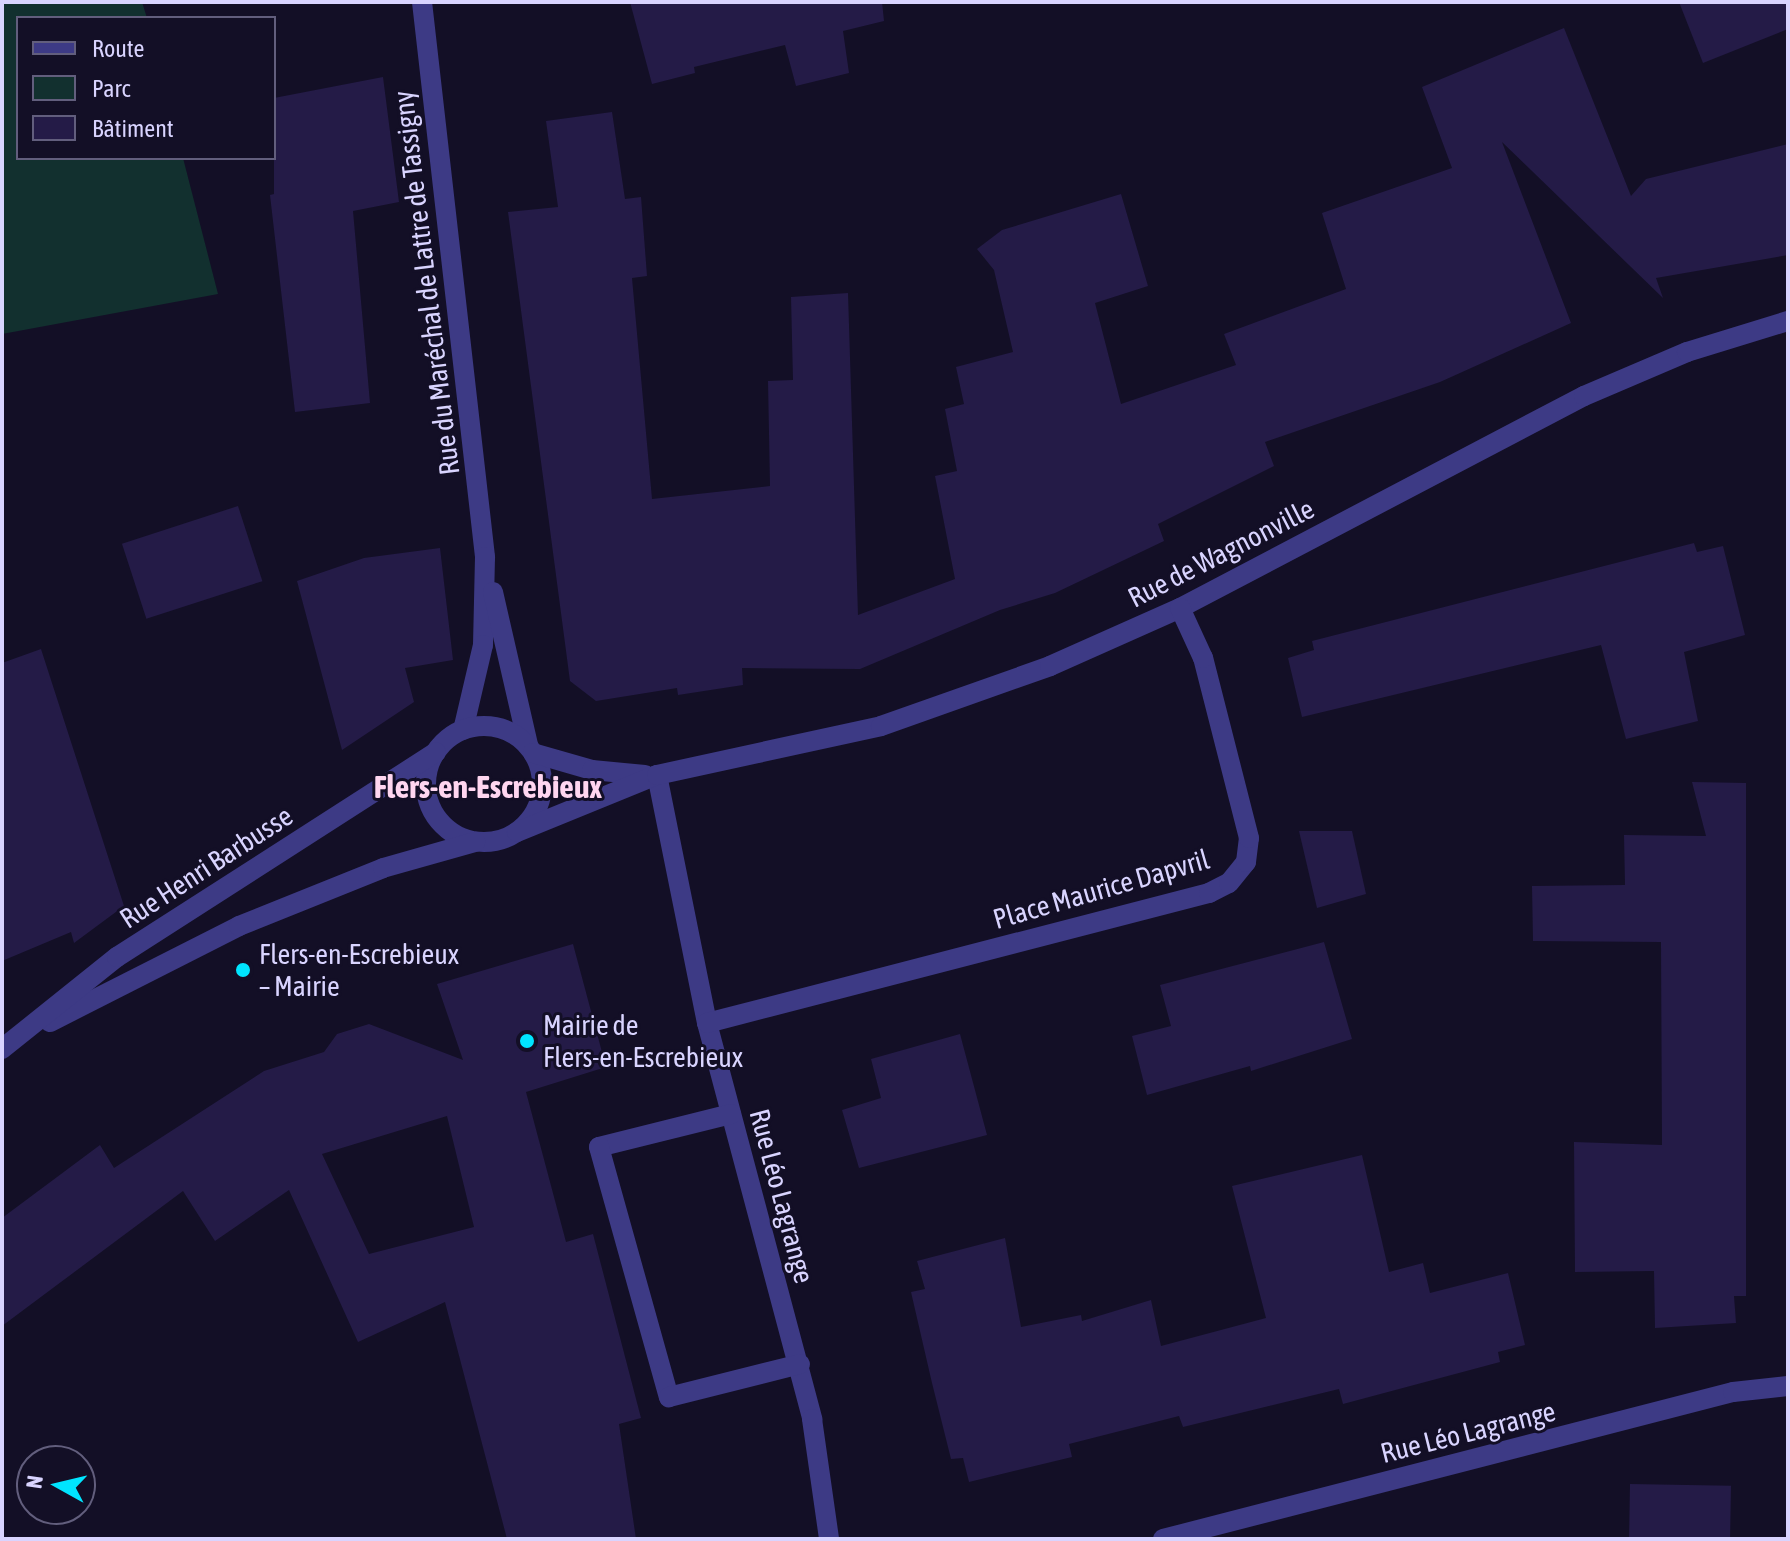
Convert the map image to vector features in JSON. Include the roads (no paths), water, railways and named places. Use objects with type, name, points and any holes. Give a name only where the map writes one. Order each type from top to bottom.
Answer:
[{"type":"street","name":"Rue du Maréchal de Lattre de Tassigny","points":[[422,2],[485,557],[530,749]]},
{"type":"street","name":"Rue de Wagnonville","points":[[517,832],[657,775],[810,744],[967,700],[1180,608],[1584,396],[1687,352],[1788,321]]},
{"type":"street","name":"Rue du Maréchal de Lattre de Tassigny","points":[[463,730],[483,645],[485,557]]},
{"type":"street","name":"Place Maurice Dapvril","points":[[707,1023],[1209,893],[1229,883],[1246,862],[1249,838],[1203,658],[1180,608]]},
{"type":"street","points":[[498,727],[530,749],[543,778],[541,795],[536,812],[517,832],[493,842],[475,842],[450,832],[433,812],[426,777],[436,752],[463,730],[498,727]]},
{"type":"street","name":"Rue de Wagnonville","points":[[530,749],[606,773],[657,775]]},
{"type":"street","name":"Rue Henri Barbusse","points":[[8,1045],[139,942],[436,752]]},
{"type":"street","name":"Rue Léo Lagrange","points":[[657,775],[707,1023],[800,1364],[817,1443],[829,1539]]},
{"type":"street","name":"Rue Henri Barbusse","points":[[8,1045],[239,926],[383,868],[475,842]]},
{"type":"street","points":[[731,1114],[599,1147],[669,1397],[800,1364]]},
{"type":"street","name":"Rue Léo Lagrange","points":[[1163,1539],[1733,1392],[1788,1386]]},
{"type":"place","name":"Flers-en-Escrebieux – Mairie","points":[[243,970]]},
{"type":"place","name":"Mairie de Flers-en-Escrebieux","points":[[527,1041]]},
{"type":"district","name":"Flers-en-Escrebieux","points":[[488,787]]}]
